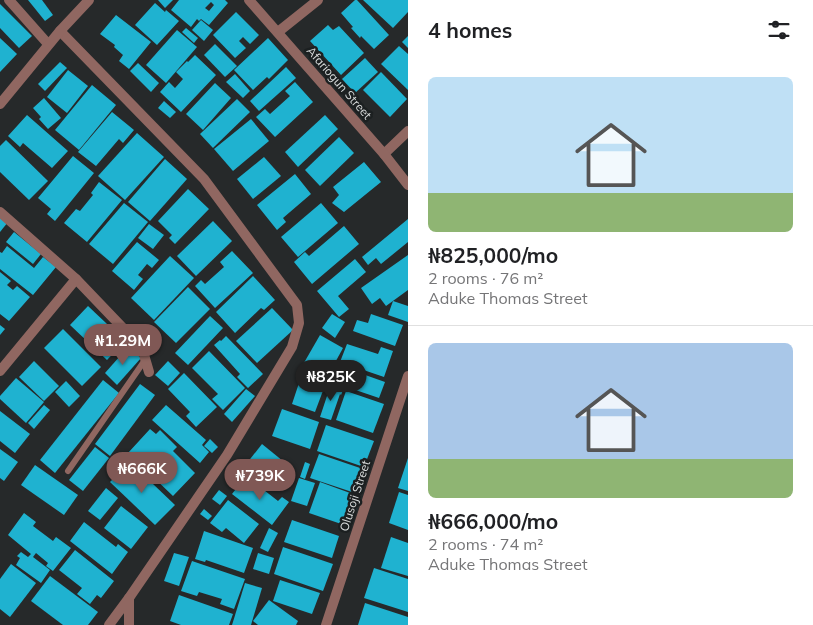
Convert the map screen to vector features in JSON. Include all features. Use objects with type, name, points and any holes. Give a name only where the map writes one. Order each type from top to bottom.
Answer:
[{"type":"street","points":[[9,0],[48,44]]},
{"type":"street","points":[[0,104],[48,44],[89,0]]},
{"type":"street","name":"Afariogun Street","points":[[249,0],[384,154],[408,185]]},
{"type":"street","points":[[278,32],[318,0]]},
{"type":"street","points":[[60,31],[204,178],[296,305],[299,324],[292,347],[227,455],[109,625]]},
{"type":"street","points":[[384,154],[408,131]]},
{"type":"street","points":[[0,212],[76,279],[142,348],[149,372]]},
{"type":"street","points":[[0,371],[76,279]]},
{"type":"street","name":"Olusoji Street","points":[[326,625],[408,376]]},
{"type":"street","points":[[129,598],[129,625]]},
{"type":"lane","points":[[68,471],[146,359]]},
{"type":"building","points":[[28,0],[42,0],[53,15],[45,21]]},
{"type":"building","points":[[158,0],[173,0],[165,8]]},
{"type":"building","points":[[179,0],[225,0],[228,3],[209,25],[201,19],[199,21],[197,19],[191,27],[171,10]],"holes":[[[211,2],[214,5],[209,11],[205,8]]]},
{"type":"building","points":[[355,0],[389,35],[374,49],[361,36],[360,38],[341,13]]},
{"type":"building","points":[[363,0],[408,0],[408,12],[393,28]]},
{"type":"building","points":[[155,3],[179,21],[157,45],[135,25]]},
{"type":"building","points":[[0,4],[32,36],[19,48],[0,28]]},
{"type":"building","points":[[236,12],[259,35],[250,44],[243,37],[239,41],[246,48],[235,58],[213,35]]},
{"type":"building","points":[[116,15],[151,42],[129,69],[119,61],[123,55],[114,47],[115,45],[100,34]]},
{"type":"building","points":[[201,20],[213,30],[204,41],[192,30]]},
{"type":"building","points":[[328,25],[333,30],[339,26],[364,53],[341,75],[310,41]]},
{"type":"building","points":[[186,28],[198,38],[194,43],[182,32]]},
{"type":"building","points":[[177,30],[197,47],[166,83],[146,65]]},
{"type":"building","points":[[408,36],[408,48],[402,42]]},
{"type":"building","points":[[0,38],[17,54],[0,72]]},
{"type":"building","points":[[268,38],[288,60],[269,79],[267,77],[253,90],[234,70]]},
{"type":"building","points":[[215,44],[237,66],[225,77],[204,55]]},
{"type":"building","points":[[399,46],[408,54],[408,90],[381,64]]},
{"type":"building","points":[[195,55],[216,75],[181,112],[160,92],[169,82],[175,88],[183,79],[176,72]]},
{"type":"building","points":[[365,58],[378,72],[355,93],[342,79]]},
{"type":"building","points":[[60,62],[67,68],[45,91],[38,84]]},
{"type":"building","points":[[138,63],[159,83],[151,92],[130,71]]},
{"type":"building","points":[[286,67],[296,78],[259,111],[250,101]]},
{"type":"building","points":[[68,70],[88,86],[67,113],[47,97]]},
{"type":"building","points":[[381,72],[407,99],[390,117],[363,90]]},
{"type":"building","points":[[235,74],[250,91],[243,98],[226,82]]},
{"type":"building","points":[[295,82],[313,102],[275,137],[256,117],[265,109],[270,114],[290,96],[285,91]]},
{"type":"building","points":[[215,83],[231,98],[203,130],[186,114]]},
{"type":"building","points":[[92,85],[116,105],[79,150],[55,130]]},
{"type":"building","points":[[44,98],[61,118],[48,129],[39,119],[41,117],[33,108]]},
{"type":"building","points":[[237,99],[250,112],[213,148],[200,134]]},
{"type":"building","points":[[164,101],[176,112],[170,118],[158,108]]},
{"type":"building","points":[[112,112],[134,130],[123,143],[119,139],[96,166],[78,152]]},
{"type":"building","points":[[27,115],[68,151],[52,168],[23,143],[20,147],[8,136]]},
{"type":"building","points":[[325,115],[338,129],[298,167],[285,152]]},
{"type":"building","points":[[251,119],[269,141],[233,171],[214,149]]},
{"type":"building","points":[[137,133],[164,157],[125,200],[98,176]]},
{"type":"building","points":[[339,137],[354,153],[320,186],[305,170]]},
{"type":"building","points":[[6,140],[48,181],[29,200],[0,172],[0,146]]},
{"type":"building","points":[[73,156],[94,173],[55,221],[47,214],[51,209],[38,198]]},
{"type":"building","points":[[264,157],[281,176],[253,199],[237,179]]},
{"type":"building","points":[[165,159],[187,179],[150,221],[128,202]]},
{"type":"building","points":[[364,162],[381,182],[344,212],[332,203],[339,195],[333,187]]},
{"type":"building","points":[[295,174],[311,194],[283,218],[286,222],[277,230],[257,205]]},
{"type":"building","points":[[99,182],[122,200],[87,242],[64,223],[76,209],[80,211],[93,195],[91,193]]},
{"type":"building","points":[[188,189],[209,209],[175,244],[169,238],[172,235],[158,221]]},
{"type":"building","points":[[124,203],[148,222],[113,264],[89,244]]},
{"type":"building","points":[[321,203],[338,223],[298,257],[281,237]]},
{"type":"building","points":[[0,215],[8,222],[0,232]]},
{"type":"building","points":[[408,219],[408,242],[381,264],[376,258],[368,265],[362,257]]},
{"type":"building","points":[[213,221],[232,241],[196,276],[177,256]]},
{"type":"building","points":[[149,224],[164,235],[153,249],[138,238]]},
{"type":"building","points":[[344,226],[359,244],[312,284],[294,262],[305,252],[309,256]]},
{"type":"building","points":[[14,232],[41,254],[33,264],[6,242]]},
{"type":"building","points":[[137,242],[159,260],[152,268],[147,264],[138,275],[143,279],[134,290],[112,271]]},
{"type":"building","points":[[7,246],[34,268],[43,257],[56,267],[33,295],[0,269],[0,252],[2,253]]},
{"type":"building","points":[[232,251],[253,273],[215,308],[195,286],[201,280],[205,284],[224,267],[220,262]]},
{"type":"building","points":[[408,255],[408,290],[386,306],[380,298],[372,304],[361,288]]},
{"type":"building","points":[[170,256],[194,278],[154,320],[131,298]]},
{"type":"building","points":[[355,259],[366,272],[338,296],[349,309],[339,317],[317,291]]},
{"type":"building","points":[[0,272],[11,281],[7,285],[13,290],[17,286],[30,297],[9,321],[0,314]]},
{"type":"building","points":[[253,276],[275,300],[264,310],[261,308],[235,333],[216,312]]},
{"type":"building","points":[[188,287],[210,309],[176,343],[154,322]]},
{"type":"building","points":[[393,301],[408,306],[408,322],[388,315]]},
{"type":"building","points":[[88,306],[125,341],[107,360],[70,325]]},
{"type":"building","points":[[272,308],[293,330],[257,363],[236,341]]},
{"type":"building","points":[[332,314],[345,322],[335,338],[322,328]]},
{"type":"building","points":[[371,314],[403,325],[395,346],[353,331],[357,320],[368,323]]},
{"type":"building","points":[[210,316],[223,328],[188,365],[175,353]]},
{"type":"building","points":[[0,325],[5,329],[0,335]]},
{"type":"building","points":[[63,329],[101,367],[82,386],[44,348]]},
{"type":"building","points":[[320,335],[343,348],[325,381],[301,368]]},
{"type":"building","points":[[226,336],[263,374],[248,388],[237,377],[240,374],[214,345]]},
{"type":"building","points":[[347,344],[378,354],[381,347],[393,351],[384,377],[340,362]]},
{"type":"building","points":[[128,347],[141,358],[117,385],[105,373]]},
{"type":"building","points":[[209,351],[245,388],[223,410],[212,399],[218,394],[192,368]]},
{"type":"building","points":[[34,361],[59,386],[44,401],[19,377]]},
{"type":"building","points":[[168,361],[180,373],[168,386],[155,375]]},
{"type":"building","points":[[337,365],[385,382],[379,398],[332,382]]},
{"type":"building","points":[[184,373],[217,407],[196,427],[186,416],[190,412],[168,389]]},
{"type":"building","points":[[16,378],[44,402],[26,423],[0,399],[0,396]]},
{"type":"building","points":[[103,380],[119,393],[55,473],[40,460]]},
{"type":"building","points":[[300,380],[324,388],[315,412],[292,404]]},
{"type":"building","points":[[66,381],[80,396],[69,407],[55,392]]},
{"type":"building","points":[[140,384],[155,395],[110,456],[95,444]]},
{"type":"building","points":[[331,384],[344,388],[331,420],[320,417]]},
{"type":"building","points":[[246,389],[255,396],[232,422],[224,414]]},
{"type":"building","points":[[346,391],[384,404],[373,433],[336,420]]},
{"type":"building","points":[[44,405],[50,410],[34,429],[28,423]]},
{"type":"building","points":[[166,405],[206,440],[202,445],[209,452],[200,463],[152,420]]},
{"type":"building","points":[[282,409],[319,422],[310,449],[272,436]]},
{"type":"building","points":[[0,411],[30,434],[15,453],[0,441]]},
{"type":"building","points":[[326,425],[374,441],[364,467],[317,451]]},
{"type":"building","points":[[150,429],[156,434],[160,430],[177,447],[173,451],[195,473],[173,496],[128,453]]},
{"type":"building","points":[[210,439],[218,447],[212,453],[204,446]]},
{"type":"building","points":[[262,444],[294,470],[278,489],[247,463]]},
{"type":"building","points":[[95,447],[109,458],[83,491],[69,480]]},
{"type":"building","points":[[0,449],[18,462],[4,481],[0,478]]},
{"type":"building","points":[[319,454],[363,469],[355,493],[310,478]]},
{"type":"building","points":[[408,458],[408,491],[398,488]]},
{"type":"building","points":[[130,462],[175,505],[155,525],[110,482]]},
{"type":"building","points":[[305,462],[310,464],[305,479],[300,477]]},
{"type":"building","points":[[35,465],[78,495],[64,515],[21,485]]},
{"type":"building","points":[[246,476],[278,501],[282,497],[289,502],[272,525],[232,494]]},
{"type":"building","points":[[299,478],[315,483],[307,506],[291,501]]},
{"type":"building","points":[[320,482],[361,497],[350,527],[309,513]]},
{"type":"building","points":[[106,488],[118,498],[100,520],[88,511]]},
{"type":"building","points":[[219,490],[227,496],[220,505],[212,499]]},
{"type":"building","points":[[399,492],[408,495],[408,530],[389,523]]},
{"type":"building","points":[[228,500],[259,524],[244,543],[226,528],[222,532],[210,523]]},
{"type":"building","points":[[121,506],[148,527],[131,549],[104,528]]},
{"type":"building","points":[[204,509],[212,516],[208,520],[200,514]]},
{"type":"building","points":[[24,513],[36,522],[33,526],[53,541],[56,537],[71,548],[53,571],[46,566],[48,563],[36,553],[33,557],[50,570],[41,583],[16,565],[20,558],[17,556],[21,552],[28,557],[31,554],[8,535]]},
{"type":"building","points":[[292,520],[339,536],[332,558],[284,542]]},
{"type":"building","points":[[84,522],[116,547],[118,544],[128,552],[112,574],[70,541]]},
{"type":"building","points":[[269,528],[278,533],[268,552],[260,548]]},
{"type":"building","points":[[204,531],[253,548],[244,573],[206,560],[205,562],[195,559]]},
{"type":"building","points":[[391,537],[408,543],[408,576],[381,568]]},
{"type":"building","points":[[283,547],[333,564],[323,591],[274,574]]},
{"type":"building","points":[[75,550],[114,581],[101,598],[97,595],[90,604],[77,594],[82,588],[59,570]]},
{"type":"building","points":[[174,553],[189,557],[179,586],[164,581]]},
{"type":"building","points":[[258,553],[274,558],[269,574],[253,569]]},
{"type":"building","points":[[192,561],[245,579],[234,609],[220,604],[222,599],[199,592],[197,596],[181,591]]},
{"type":"building","points":[[11,564],[36,583],[10,617],[0,609],[0,579]]},
{"type":"building","points":[[374,568],[408,579],[408,612],[364,598]]},
{"type":"building","points":[[50,576],[98,612],[88,625],[63,625],[31,601]]},
{"type":"building","points":[[280,580],[320,593],[312,614],[273,601]]},
{"type":"building","points":[[245,583],[262,588],[251,625],[232,625]]},
{"type":"building","points":[[179,595],[233,614],[229,625],[181,625],[170,621]]},
{"type":"building","points":[[269,600],[298,621],[296,625],[258,625],[253,621]]},
{"type":"building","points":[[365,603],[408,617],[408,625],[358,625]]}]
